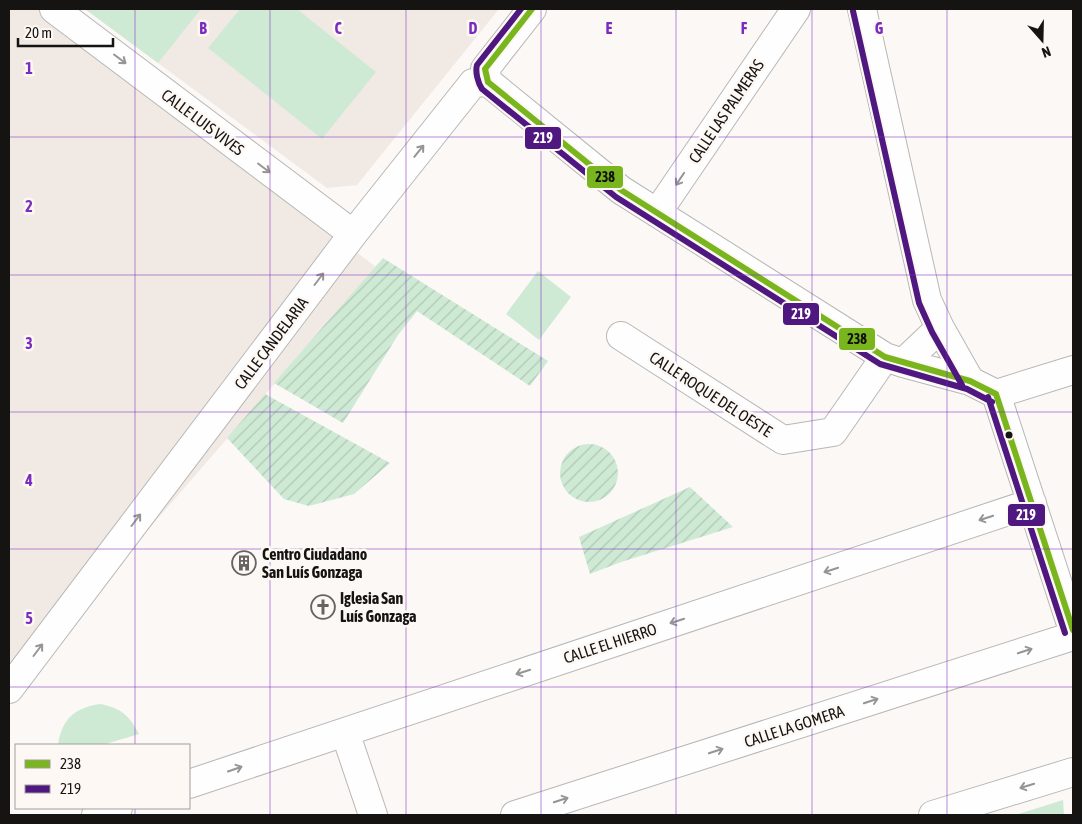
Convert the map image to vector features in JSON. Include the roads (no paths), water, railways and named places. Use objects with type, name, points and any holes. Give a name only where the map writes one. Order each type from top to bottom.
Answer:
[{"type":"street","name":"CALLE LUIS VIVES","points":[[54,9],[353,234]]},
{"type":"street","points":[[532,9],[485,69],[488,82],[595,171],[621,190],[894,360],[970,381],[996,394],[1062,374]]},
{"type":"street","name":"CALLE LAS PALMERAS","points":[[657,213],[796,9]]},
{"type":"street","points":[[861,9],[927,300],[940,328],[970,381]]},
{"type":"street","name":"CALLE CANDELARIA","points":[[9,689],[353,234],[473,82],[488,82]]},
{"type":"street","name":"CALLE ROQUE DEL OESTE","points":[[621,336],[783,440],[832,432],[894,360],[940,328]]},
{"type":"street","points":[[996,394],[1073,630]]},
{"type":"street","name":"CALLE EL HIERRO","points":[[190,784],[1032,503]]},
{"type":"street","name":"CALLE LA GOMERA","points":[[515,815],[1073,636]]},
{"type":"street","points":[[345,732],[373,815]]},
{"type":"street","points":[[934,815],[1073,772]]},
{"type":"street","points":[[96,815],[115,809]]},
{"type":"place","name":"Centro Ciudadano San Luís Gonzaga","points":[[244,563]]},
{"type":"place","name":"Iglesia San Luís Gonzaga","points":[[323,607]]}]
